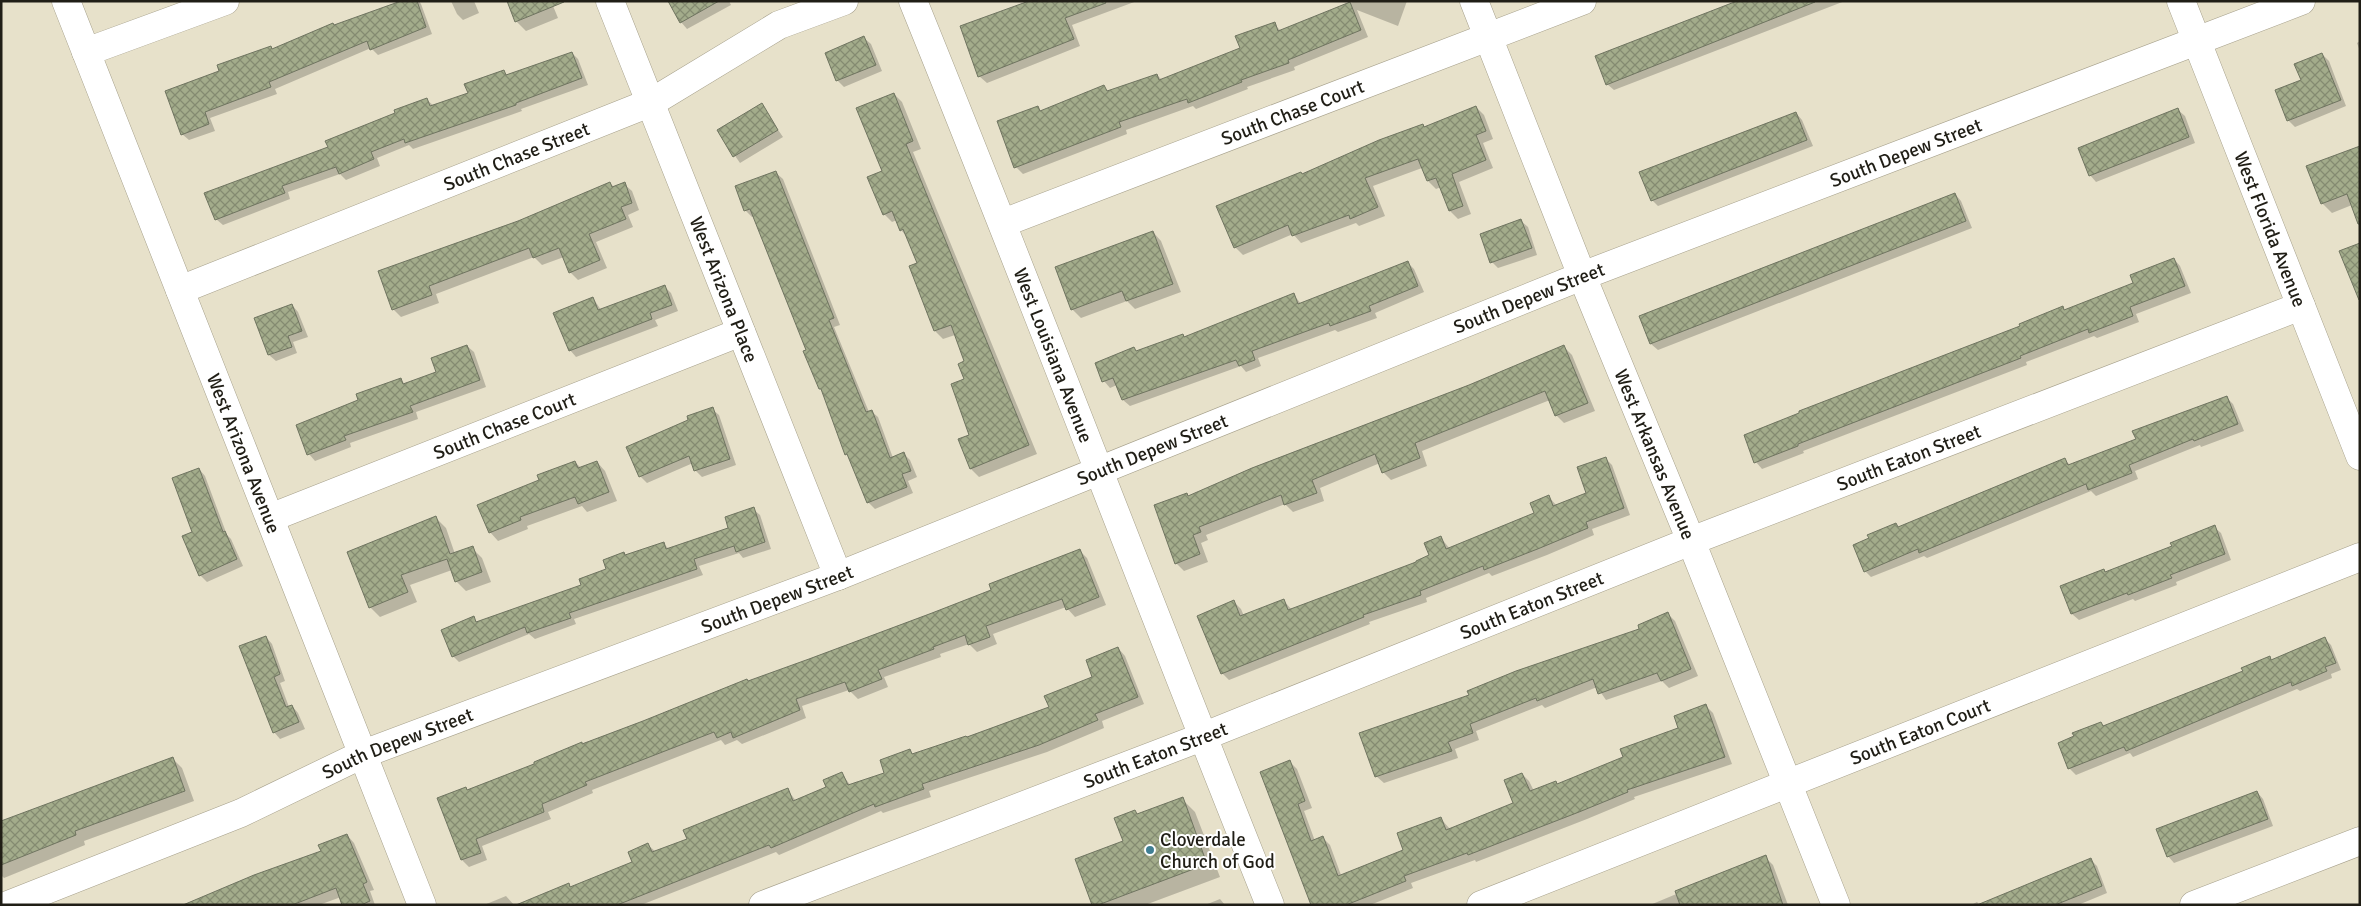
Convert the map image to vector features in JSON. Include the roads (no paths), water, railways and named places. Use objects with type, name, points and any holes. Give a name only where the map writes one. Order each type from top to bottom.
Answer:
[{"type":"street","name":"West Arizona Avenue","points":[[66,1],[422,905]]},
{"type":"street","points":[[86,52],[224,1]]},
{"type":"street","name":"West Arizona Place","points":[[610,1],[652,102],[838,576]]},
{"type":"street","name":"South Chase Street","points":[[180,290],[652,102],[779,25],[844,1]]},
{"type":"street","name":"West Louisiana Avenue","points":[[912,1],[1003,224],[1202,737],[1270,905]]},
{"type":"street","name":"West Arkansas Avenue","points":[[1474,1],[1582,276],[1692,541],[1836,905]]},
{"type":"street","name":"South Chase Court","points":[[1003,224],[1582,1]]},
{"type":"street","name":"West Florida Avenue","points":[[2181,1],[2360,456]]},
{"type":"street","name":"South Depew Street","points":[[8,905],[241,813],[363,754],[838,576],[1582,276],[2301,1]]},
{"type":"street","name":"South Eaton Street","points":[[763,905],[1202,737],[1692,541],[2301,306]]},
{"type":"street","name":"South Chase Court","points":[[270,518],[741,332]]},
{"type":"street","name":"South Eaton Court","points":[[1481,905],[2360,557]]},
{"type":"street","points":[[2194,905],[2360,841]]},
{"type":"place","name":"Cloverdale Church of God","points":[[1150,850]]}]
